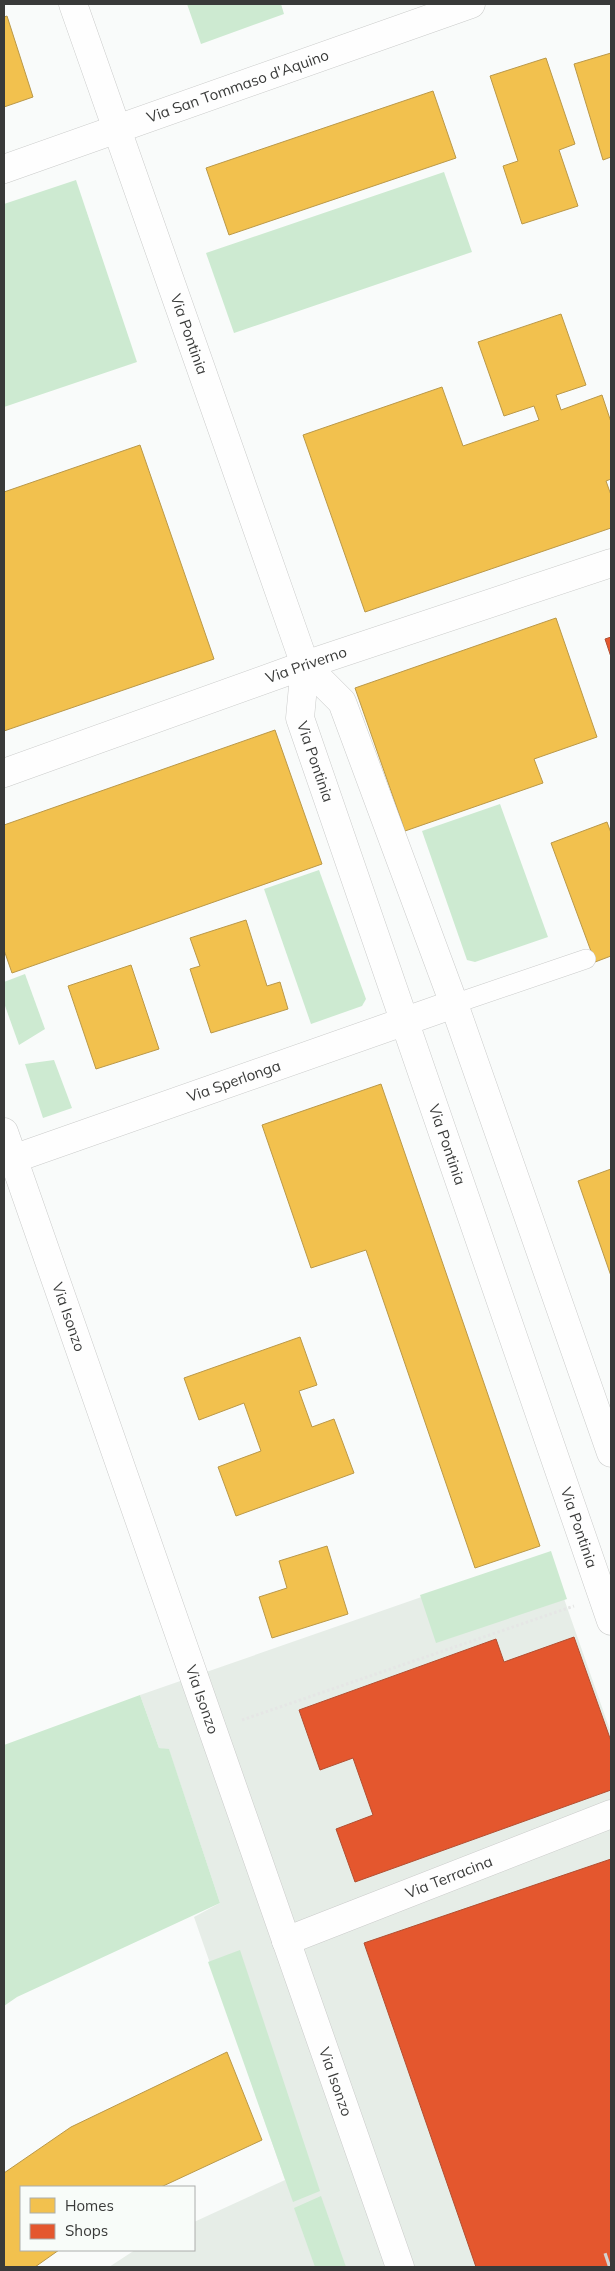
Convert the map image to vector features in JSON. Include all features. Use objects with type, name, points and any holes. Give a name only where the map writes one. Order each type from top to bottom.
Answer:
[{"type":"street","name":"Via Pontinia","points":[[73,4],[305,665],[300,718],[607,1609]]},
{"type":"street","name":"Via San Tommaso d'Aquino","points":[[4,169],[472,4]]},
{"type":"street","name":"Via Priverno","points":[[4,774],[305,665],[611,563]]},
{"type":"street","name":"Via Pontinia","points":[[305,665],[342,702],[454,1004],[611,1453]]},
{"type":"street","name":"Via Sperlonga","points":[[13,1159],[454,1004]]},
{"type":"street","name":"Via Isonzo","points":[[4,1132],[400,2267]]},
{"type":"street","name":"Via Terracina","points":[[286,1941],[611,1814]]},
{"type":"lane","points":[[454,1004],[586,959]]},
{"type":"path","points":[[213,1730],[607,1609]]},
{"type":"shaded area","points":[[548,1553],[611,1733],[611,2267],[109,2267],[133,2251],[195,2251],[195,2222],[285,2180],[194,1917],[220,1903],[169,1750],[159,1748],[140,1695]]},
{"type":"green space","points":[[187,4],[281,4],[284,14],[201,44]]},
{"type":"green space","points":[[444,172],[472,252],[234,333],[206,253]]},
{"type":"green space","points":[[76,180],[137,362],[4,407],[4,204]]},
{"type":"green space","points":[[500,804],[548,937],[475,962],[467,960],[422,831]]},
{"type":"green space","points":[[319,870],[366,999],[362,1006],[311,1024],[264,889]]},
{"type":"green space","points":[[25,974],[45,1029],[19,1045],[4,1003],[4,982]]},
{"type":"green space","points":[[54,1060],[72,1108],[43,1118],[25,1064]]},
{"type":"green space","points":[[551,1551],[567,1599],[436,1643],[420,1595]]},
{"type":"green space","points":[[140,1695],[159,1748],[169,1749],[220,1903],[17,1997],[4,2006],[4,1745]]},
{"type":"green space","points":[[240,1950],[320,2191],[293,2202],[208,1962]]},
{"type":"green space","points":[[321,2196],[346,2267],[315,2267],[294,2208]]},
{"type":"building: Homes","points":[[7,16],[33,97],[4,107],[4,17]]},
{"type":"building: Homes","points":[[611,53],[611,157],[603,160],[574,64]]},
{"type":"building: Homes","points":[[546,58],[575,144],[559,150],[578,206],[522,224],[503,166],[518,161],[490,76]]},
{"type":"building: Homes","points":[[433,91],[456,158],[229,235],[206,168]]},
{"type":"building: Homes","points":[[561,314],[586,385],[556,395],[561,410],[602,395],[611,422],[611,479],[606,481],[611,495],[611,528],[365,612],[303,435],[442,387],[463,446],[539,420],[534,406],[504,416],[478,342]]},
{"type":"building: Homes","points":[[140,445],[214,659],[4,731],[4,492]]},
{"type":"building: Homes","points":[[556,618],[597,737],[534,759],[543,783],[405,831],[355,688]]},
{"type":"building: Homes","points":[[275,730],[322,864],[12,973],[4,950],[4,825]]},
{"type":"building: Homes","points":[[607,822],[611,833],[611,956],[595,962],[551,843]]},
{"type":"building: Homes","points":[[246,920],[267,986],[280,982],[288,1009],[211,1033],[190,969],[200,966],[190,938]]},
{"type":"building: Homes","points":[[131,965],[159,1049],[96,1069],[68,986]]},
{"type":"building: Homes","points":[[381,1084],[540,1546],[475,1568],[366,1250],[311,1268],[262,1125]]},
{"type":"building: Homes","points":[[611,1169],[611,1276],[578,1181]]},
{"type":"building: Homes","points":[[300,1337],[317,1385],[299,1391],[312,1427],[334,1419],[354,1473],[236,1516],[218,1467],[261,1451],[244,1403],[199,1420],[184,1378]]},
{"type":"building: Homes","points":[[327,1546],[348,1614],[272,1638],[259,1597],[287,1588],[279,1561]]},
{"type":"building: Homes","points":[[227,2052],[262,2140],[163,2186],[20,2186],[20,2251],[58,2251],[35,2267],[4,2267],[4,2173],[71,2127]]},
{"type":"building: Shops","points":[[611,637],[611,657],[605,639]]},
{"type":"building: Shops","points":[[574,1637],[611,1741],[611,1790],[355,1882],[336,1829],[373,1815],[353,1758],[320,1770],[299,1710],[496,1639],[504,1662]]},
{"type":"building: Shops","points":[[611,1859],[611,2267],[476,2267],[364,1943]]}]
